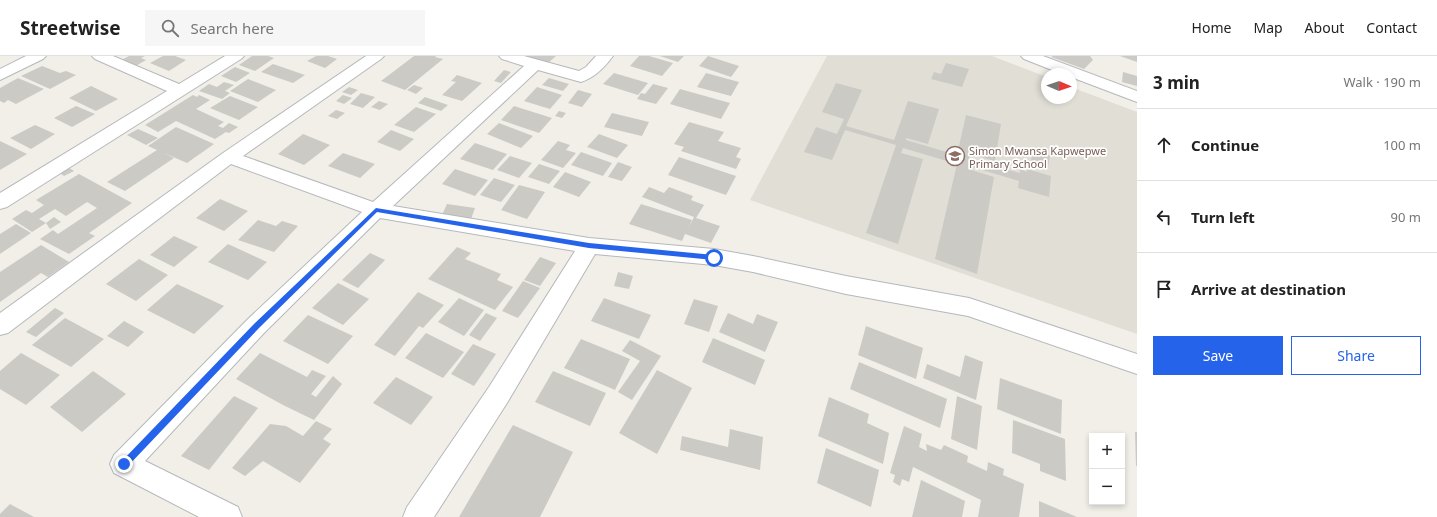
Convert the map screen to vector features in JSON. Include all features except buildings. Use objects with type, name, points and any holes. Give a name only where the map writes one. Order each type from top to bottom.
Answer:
[{"type":"street","points":[[0,75],[38,56]]},
{"type":"street","points":[[100,56],[181,91]]},
{"type":"street","points":[[0,202],[236,56]]},
{"type":"street","points":[[0,326],[229,157],[376,56]]},
{"type":"street","points":[[507,56],[581,78],[592,70],[605,56]]},
{"type":"street","points":[[1029,56],[1137,97]]},
{"type":"street","points":[[228,517],[124,464],[256,326],[376,210],[534,65]]},
{"type":"street","points":[[229,157],[376,210],[589,246],[722,259],[753,264],[846,285],[969,307],[1137,364]]},
{"type":"street","points":[[418,517],[498,395],[589,246]]},
{"type":"shaded area","name":"Simon Mwansa Kapwepwe Primary School","points":[[827,56],[992,56],[1041,75],[1041,104],[1077,104],[1077,89],[1137,112],[1137,334],[750,200]]},
{"type":"place","name":"Simon Mwansa Kapwepwe Primary School","points":[[955,156]]},
{"type":"route","points":[[124,464],[256,326],[376,210],[589,246],[714,258]]}]
